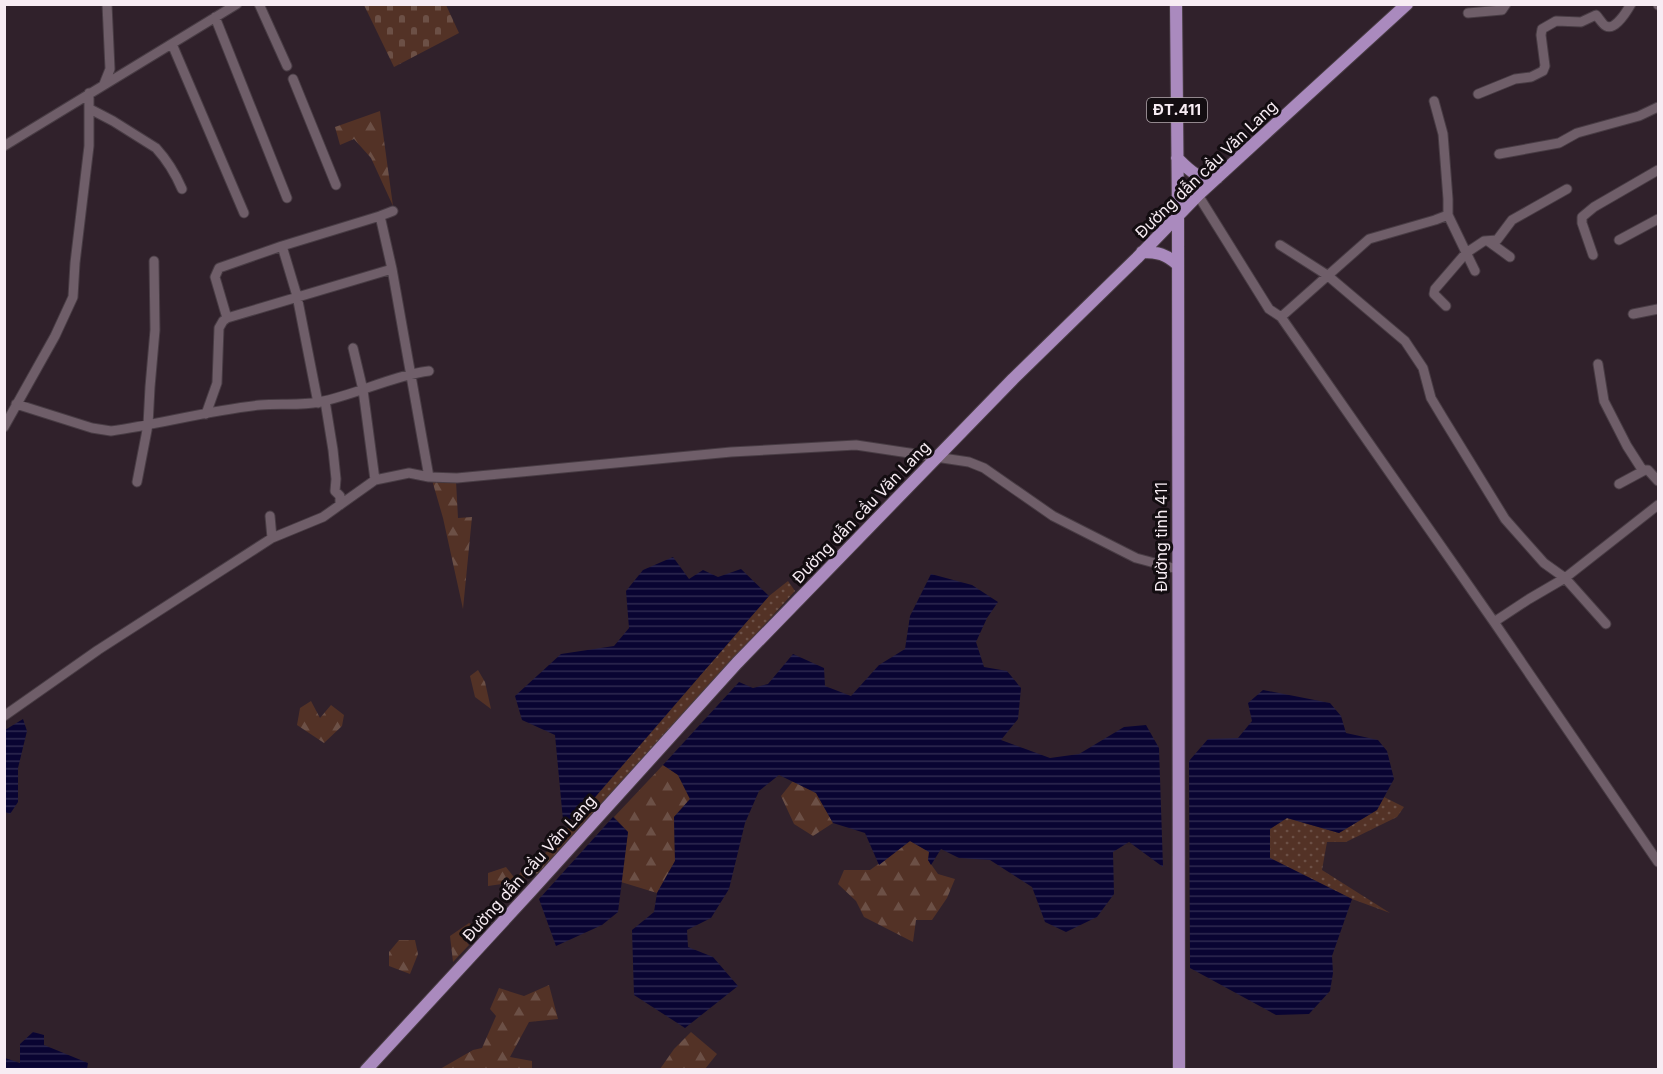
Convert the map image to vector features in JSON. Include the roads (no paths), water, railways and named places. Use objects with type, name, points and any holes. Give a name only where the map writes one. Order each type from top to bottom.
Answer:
[{"type":"main road","name":"Đường tỉnh 411","points":[[1176,4],[1179,1070]]},
{"type":"main road","name":"Đường dẫn cầu Văn Lang","points":[[366,1070],[539,883],[737,663],[1044,347],[1198,195],[1407,4]]},
{"type":"main road","points":[[1177,158],[1196,175],[1216,178]]},
{"type":"main road","points":[[1142,252],[1163,254],[1178,265]]},
{"type":"street","points":[[104,84],[110,69],[107,4]]},
{"type":"street","points":[[4,146],[237,4]]},
{"type":"street","points":[[259,4],[287,66]]},
{"type":"street","points":[[1468,13],[1502,10],[1506,4]]},
{"type":"street","points":[[1478,94],[1515,79],[1532,77],[1543,71],[1545,66],[1541,32],[1549,25],[1559,21],[1581,22],[1596,15],[1605,26],[1611,27],[1616,24],[1631,4]]},
{"type":"street","points":[[215,18],[287,198]]},
{"type":"street","points":[[172,44],[244,213]]},
{"type":"street","points":[[293,79],[336,185]]},
{"type":"street","points":[[4,427],[55,336],[73,297],[89,146],[89,93]]},
{"type":"street","points":[[1434,101],[1443,134],[1448,215],[1475,271]]},
{"type":"street","points":[[1499,154],[1559,143],[1577,133],[1639,116],[1659,107]]},
{"type":"street","points":[[90,109],[156,148],[162,154],[182,189]]},
{"type":"street","points":[[1593,255],[1582,217],[1594,207],[1659,170]]},
{"type":"street","points":[[1446,306],[1434,294],[1435,290],[1467,253],[1487,240],[1497,240],[1512,220],[1567,189]]},
{"type":"street","points":[[1198,195],[1269,309],[1281,317],[1659,862]]},
{"type":"street","points":[[227,318],[215,276],[222,266],[393,210]]},
{"type":"street","points":[[1281,317],[1369,238],[1448,215]]},
{"type":"street","points":[[380,216],[392,269],[429,477]]},
{"type":"street","points":[[1619,240],[1659,219]]},
{"type":"street","points":[[1487,240],[1510,257]]},
{"type":"street","points":[[282,246],[297,296],[322,402],[334,458],[335,491],[340,496],[340,505]]},
{"type":"street","points":[[1280,246],[1327,275],[1405,341],[1423,368],[1431,398],[1505,519],[1544,563],[1565,578],[1605,624]]},
{"type":"street","points":[[137,482],[148,426],[155,330],[154,261]]},
{"type":"street","points":[[206,414],[217,383],[219,328],[223,321],[297,296],[392,269]]},
{"type":"street","points":[[1633,314],[1659,309]]},
{"type":"street","points":[[353,348],[363,390],[375,480]]},
{"type":"street","points":[[1598,364],[1604,401],[1627,446],[1643,471]]},
{"type":"street","points":[[16,404],[104,431],[111,431],[261,405],[322,402],[411,373],[429,370]]},
{"type":"street","points":[[4,716],[98,650],[272,538],[324,517],[375,480],[409,473],[429,477],[457,478],[731,452],[856,446],[969,462],[984,468],[1053,516],[1136,558],[1177,569]]},
{"type":"street","points":[[1619,484],[1648,470],[1659,481]]},
{"type":"street","points":[[1494,622],[1565,578],[1659,505]]},
{"type":"street","points":[[270,516],[272,538]]}]
